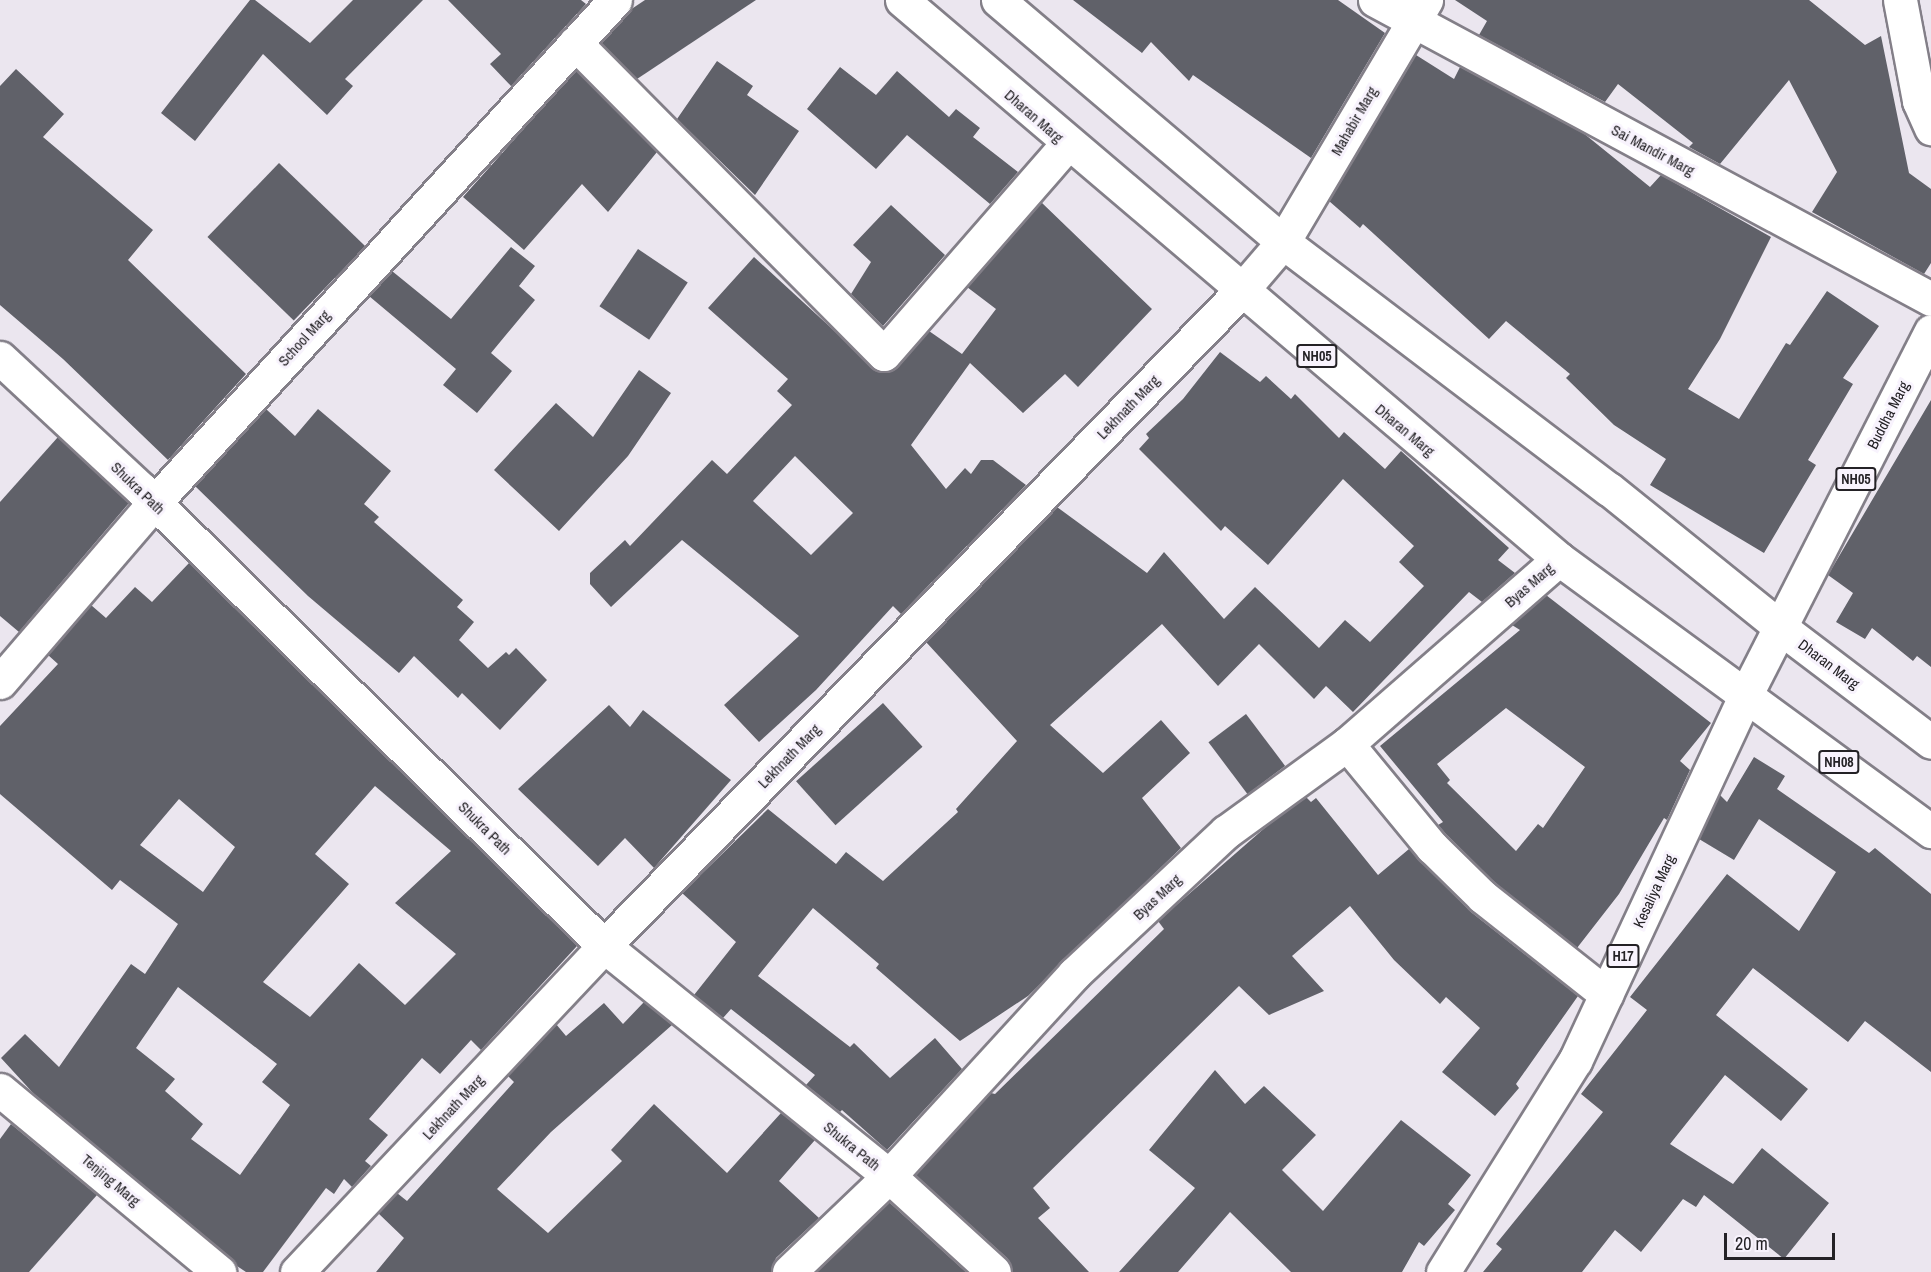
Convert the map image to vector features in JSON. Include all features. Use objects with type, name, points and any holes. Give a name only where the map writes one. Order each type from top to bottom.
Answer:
[{"type":"street","name":"School Marg","points":[[0,682],[154,503],[615,0]]},
{"type":"street","name":"Dharan Marg","points":[[902,0],[1066,144],[1559,559],[1931,831]]},
{"type":"street","name":"Dharan Marg","points":[[998,0],[1283,242],[1609,489],[1780,628],[1931,742]]},
{"type":"street","name":"Sai Mandir Marg","points":[[1375,0],[1419,11],[1931,299]]},
{"type":"street","points":[[1900,0],[1919,101],[1931,128]]},
{"type":"street","name":"Mahabir Marg","points":[[1283,242],[1419,11]]},
{"type":"street","points":[[575,43],[885,354],[1066,144]]},
{"type":"street","name":"Lekhnath Marg","points":[[297,1272],[604,946],[1241,291],[1283,242]]},
{"type":"street","name":"Buddha Marg","points":[[1780,628],[1931,331]]},
{"type":"street","name":"Shukra Path","points":[[0,358],[154,503],[604,946],[889,1176],[994,1272]]},
{"type":"street","name":"Byas Marg","points":[[789,1272],[889,1176],[1083,966],[1226,832],[1347,744],[1559,559]]},
{"type":"street","name":"Kesaliya Marg","points":[[1443,1272],[1575,1061],[1746,694],[1780,628]]},
{"type":"street","points":[[1347,744],[1432,847],[1483,897],[1605,994]]},
{"type":"street","name":"Tenjing Marg","points":[[0,1090],[219,1272]]},
{"type":"building","points":[[250,0],[255,0],[310,43],[353,0],[423,0],[345,79],[353,86],[327,115],[263,54],[195,141],[161,113]]},
{"type":"building","points":[[448,0],[581,0],[586,4],[511,86],[490,64],[501,54]]},
{"type":"building","points":[[645,0],[756,0],[637,79],[601,43],[630,10]]},
{"type":"building","points":[[1073,0],[1338,0],[1385,33],[1311,158],[1193,75],[1189,81],[1151,42],[1142,53]]},
{"type":"building","points":[[1455,0],[1809,0],[1865,45],[1881,36],[1909,173],[1931,189],[1931,263],[1924,274],[1812,212],[1837,172],[1789,80],[1720,164],[1689,147],[1693,143],[1618,84],[1605,102],[1479,35],[1487,21]]},
{"type":"building","points":[[1416,55],[1454,79],[1460,67],[1582,132],[1650,187],[1661,175],[1771,237],[1720,339],[1688,389],[1739,419],[1786,343],[1790,345],[1827,291],[1879,326],[1843,378],[1853,384],[1808,460],[1816,465],[1764,553],[1650,485],[1666,459],[1614,425],[1566,378],[1570,374],[1506,321],[1489,339],[1363,224],[1360,228],[1329,201]]},
{"type":"building","points":[[717,61],[753,86],[747,95],[799,131],[755,195],[677,119]]},
{"type":"building","points":[[840,67],[876,95],[897,71],[949,117],[956,109],[980,128],[973,137],[1018,172],[990,204],[907,135],[876,169],[807,109]]},
{"type":"building","points":[[16,69],[64,114],[43,137],[153,230],[128,260],[246,374],[168,460],[63,359],[0,305],[0,86]]},
{"type":"building","points":[[576,70],[657,152],[608,212],[582,184],[524,250],[463,197]]},
{"type":"building","points":[[279,163],[365,246],[294,320],[207,237]]},
{"type":"building","points":[[1041,202],[1152,309],[1078,387],[1065,374],[1023,413],[970,363],[911,445],[946,489],[965,468],[971,474],[981,460],[993,460],[1026,485],[901,614],[893,606],[816,690],[759,742],[724,705],[799,636],[682,540],[611,607],[590,584],[590,573],[625,540],[630,546],[712,460],[727,474],[792,405],[777,391],[788,379],[708,308],[754,257],[879,372],[898,367],[929,331],[962,354],[996,309],[967,287]],"holes":[[[795,456],[853,513],[811,555],[753,501]]]},
{"type":"building","points":[[891,205],[945,255],[883,326],[851,294],[871,262],[853,245]]},
{"type":"building","points":[[511,247],[535,266],[519,286],[535,300],[491,353],[512,371],[477,413],[443,385],[456,369],[369,296],[392,271],[451,319]]},
{"type":"building","points":[[638,249],[688,283],[649,340],[599,306]]},
{"type":"building","points":[[1220,352],[1260,382],[1266,376],[1291,399],[1295,394],[1339,438],[1344,432],[1385,469],[1401,451],[1509,548],[1498,560],[1515,573],[1482,602],[1469,592],[1353,712],[1326,686],[1314,699],[1259,644],[1218,686],[1162,624],[1050,725],[1103,773],[1161,720],[1190,753],[1142,798],[1181,848],[1028,996],[960,1041],[876,968],[879,964],[813,908],[758,976],[850,1047],[854,1043],[890,1078],[935,1038],[962,1069],[887,1150],[842,1110],[840,1112],[806,1085],[815,1075],[731,1009],[723,1018],[694,995],[736,942],[682,893],[768,809],[836,864],[846,852],[883,881],[958,812],[956,809],[1017,741],[926,642],[1057,507],[1147,573],[1164,552],[1224,619],[1255,587],[1319,648],[1345,620],[1370,642],[1424,586],[1399,562],[1414,546],[1343,479],[1268,565],[1225,526],[1221,531],[1139,449],[1149,438],[1146,434],[1183,399]]},
{"type":"building","points":[[639,370],[671,393],[628,456],[559,531],[494,470],[556,403],[593,437]]},
{"type":"building","points":[[1931,400],[1931,667],[1917,656],[1913,661],[1872,628],[1865,639],[1836,622],[1853,593],[1828,575]]},
{"type":"building","points":[[266,409],[295,436],[318,409],[391,471],[364,504],[379,517],[374,522],[463,600],[457,607],[474,622],[459,640],[488,668],[506,652],[509,655],[516,648],[547,680],[500,730],[462,693],[458,698],[414,656],[399,673],[308,596],[195,486]]},
{"type":"building","points":[[58,437],[129,503],[19,632],[0,616],[0,502]]},
{"type":"building","points":[[189,563],[577,946],[481,1050],[471,1040],[440,1074],[422,1058],[369,1119],[388,1135],[365,1161],[371,1166],[352,1187],[344,1179],[334,1194],[326,1188],[263,1272],[246,1272],[237,1266],[34,1094],[1,1058],[25,1034],[59,1067],[131,964],[145,974],[178,924],[120,880],[112,890],[0,794],[0,726],[58,664],[48,655],[91,605],[106,618],[135,587],[152,602]],"holes":[[[375,786],[451,851],[395,903],[456,954],[405,1005],[359,963],[310,1017],[263,982],[349,884],[315,854]],[[179,799],[235,847],[203,892],[140,845]],[[178,987],[277,1064],[262,1082],[290,1105],[240,1175],[191,1139],[203,1124],[165,1091],[175,1079],[136,1048]]]},
{"type":"building","points":[[1546,595],[1711,723],[1680,761],[1690,770],[1667,820],[1664,818],[1619,894],[1577,948],[1495,883],[1446,834],[1438,825],[1443,822],[1380,746],[1520,630],[1512,625]],"holes":[[[1506,708],[1585,767],[1543,828],[1538,824],[1516,851],[1447,783],[1450,780],[1437,764]]]},
{"type":"building","points":[[883,703],[922,747],[836,825],[796,781]]},
{"type":"building","points":[[609,705],[630,727],[643,710],[731,780],[654,868],[625,838],[598,866],[518,789]]},
{"type":"building","points":[[1246,714],[1285,766],[1248,794],[1208,742]]},
{"type":"building","points":[[1754,757],[1785,776],[1777,789],[1869,853],[1875,848],[1931,894],[1931,1072],[1865,1021],[1848,1042],[1753,968],[1716,1015],[1808,1089],[1781,1121],[1725,1075],[1670,1144],[1733,1184],[1762,1148],[1829,1203],[1784,1259],[1704,1195],[1696,1207],[1683,1199],[1641,1252],[1615,1230],[1582,1272],[1483,1272],[1502,1249],[1496,1244],[1603,1112],[1581,1094],[1647,1010],[1630,997],[1727,874],[1799,931],[1836,872],[1759,819],[1734,860],[1699,839],[1720,795],[1727,802]]},
{"type":"building","points":[[1306,797],[1311,802],[1316,798],[1378,875],[1409,849],[1471,912],[1578,996],[1516,1084],[1519,1088],[1495,1116],[1442,1072],[1480,1028],[1446,997],[1440,1004],[1394,960],[1350,906],[1292,956],[1324,991],[1269,1015],[1239,986],[1033,1188],[1050,1208],[1038,1218],[1089,1272],[1012,1272],[1007,1258],[915,1175],[991,1093],[995,1094],[1164,929],[1158,921],[1267,826]]},
{"type":"building","points":[[644,1002],[672,1025],[551,1132],[497,1189],[548,1233],[622,1161],[611,1150],[654,1104],[727,1173],[781,1113],[815,1140],[779,1181],[819,1218],[776,1258],[771,1272],[376,1272],[404,1238],[378,1213],[397,1193],[407,1201],[514,1082],[508,1076],[556,1024],[566,1036],[604,1003],[623,1024]]},
{"type":"building","points":[[1215,1070],[1245,1104],[1264,1086],[1316,1135],[1282,1170],[1323,1211],[1401,1120],[1471,1175],[1448,1204],[1455,1210],[1424,1246],[1419,1242],[1402,1272],[1291,1272],[1230,1212],[1178,1272],[1119,1272],[1195,1188],[1149,1150]]},
{"type":"building","points":[[11,1124],[97,1195],[29,1272],[0,1272],[0,1139]]},
{"type":"building","points":[[889,1202],[966,1272],[816,1272]]}]
